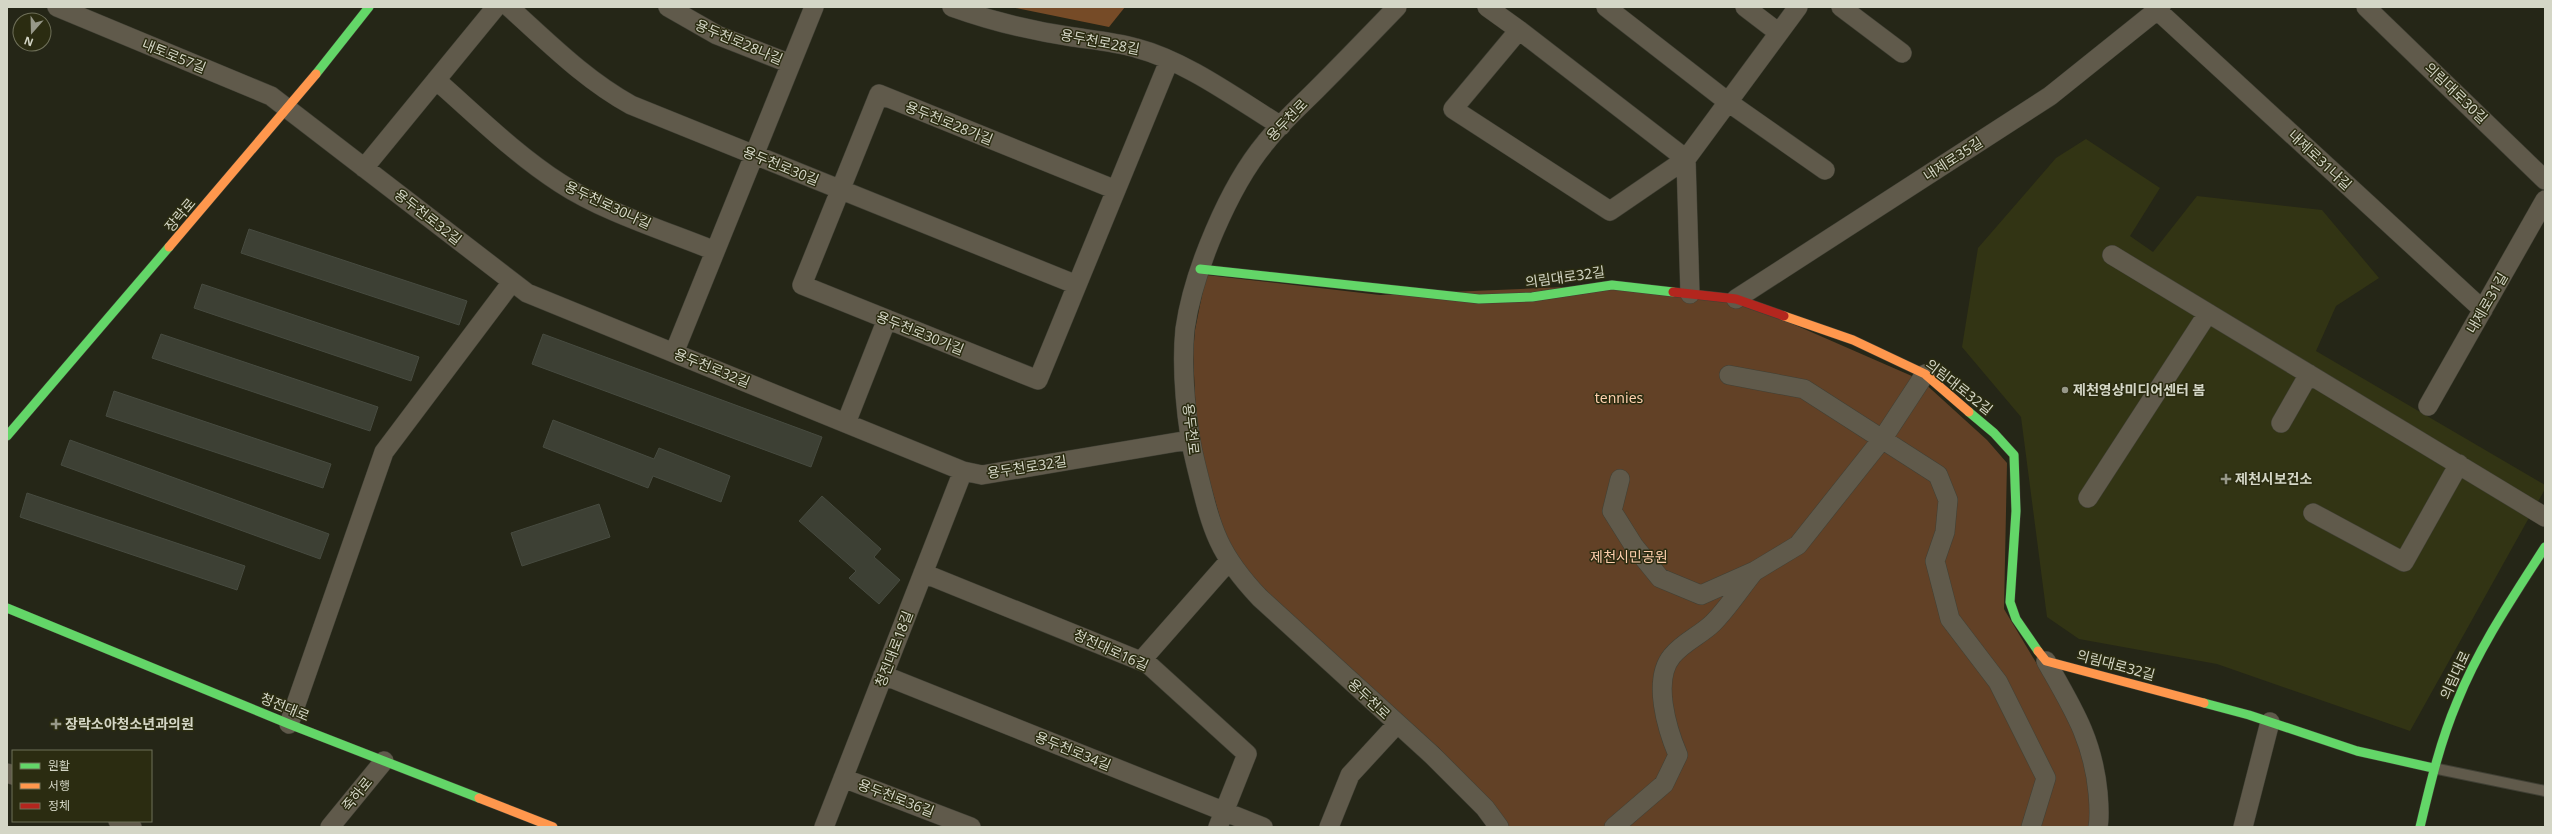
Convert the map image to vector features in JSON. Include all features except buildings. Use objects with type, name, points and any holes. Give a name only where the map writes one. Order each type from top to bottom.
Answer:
[{"type":"street","name":"내토로57길","points":[[58,7],[271,96],[288,109]]},
{"type":"street","name":"장락로","points":[[7,436],[288,109],[369,7]]},
{"type":"street","points":[[364,168],[496,7]]},
{"type":"street","name":"용두천로30길","points":[[508,7],[578,70],[604,90],[663,119],[1077,285]]},
{"type":"street","name":"용두천로28나길","points":[[668,7],[716,35],[791,64]]},
{"type":"street","name":"용두천로28나길","points":[[754,156],[814,7]]},
{"type":"street","name":"용두천로28길","points":[[952,7],[985,19],[1041,31],[1136,48],[1169,61],[1210,82],[1281,126]]},
{"type":"street","name":"용두천로","points":[[1397,7],[1265,143],[1237,187],[1200,269],[1186,328],[1184,352],[1189,440],[1213,531],[1229,561],[1260,598],[1432,755],[1480,803],[1498,827]]},
{"type":"street","points":[[1487,7],[1686,159]]},
{"type":"street","points":[[1606,7],[1728,102],[1825,170]]},
{"type":"street","points":[[1745,7],[1779,33]]},
{"type":"street","points":[[1519,30],[1453,109],[1610,211],[1686,159],[1798,7]]},
{"type":"street","points":[[1840,7],[1902,53]]},
{"type":"street","name":"의림대로30길","points":[[2366,7],[2545,180]]},
{"type":"street","name":"내제로35길","points":[[1736,299],[2050,96],[2159,9]]},
{"type":"street","name":"내제로31나길","points":[[2159,9],[2483,310]]},
{"type":"street","points":[[1077,285],[1169,61]]},
{"type":"street","name":"용두천로30나길","points":[[436,80],[536,166],[560,184],[603,205],[715,251]]},
{"type":"street","name":"용두천로28가길","points":[[840,190],[879,94],[1116,190]]},
{"type":"street","name":"용두천로32길","points":[[288,109],[527,293],[963,471],[982,475],[1189,440]]},
{"type":"street","points":[[674,353],[754,156]]},
{"type":"street","points":[[1686,159],[1690,294]]},
{"type":"street","name":"용두천로30가길","points":[[840,190],[802,285],[1038,380],[1077,285]]},
{"type":"street","name":"내제로31길","points":[[2428,406],[2545,200]]},
{"type":"street","points":[[2112,255],[2545,516]]},
{"type":"street","name":"의림대로32길","points":[[1200,269],[1479,299],[1532,297],[1612,285],[1736,299],[1853,340],[1925,374],[1994,433],[2014,455],[2016,511],[2010,602],[2030,644],[2046,661],[2270,722],[2357,751],[2433,768]]},
{"type":"street","points":[[289,724],[384,452],[512,282]]},
{"type":"street","points":[[2088,498],[2208,313]]},
{"type":"street","points":[[846,423],[887,319]]},
{"type":"street","points":[[1620,479],[1612,511],[1634,546],[1660,578],[1701,595],[1755,571],[1798,545],[1883,438],[1925,374]]},
{"type":"street","points":[[2281,423],[2309,374]]},
{"type":"street","points":[[1730,375],[1804,389],[1883,438],[1938,475],[1948,500],[1945,532],[1935,562],[1950,619],[1998,682],[2046,778],[2031,827]]},
{"type":"street","points":[[2313,513],[2404,562],[2459,464]]},
{"type":"street","name":"청전대로18길","points":[[824,827],[963,471]]},
{"type":"street","name":"의림대로","points":[[2420,827],[2433,768],[2457,701],[2486,643],[2545,547]]},
{"type":"street","points":[[1141,661],[1229,561]]},
{"type":"street","points":[[1614,827],[1664,784],[1678,755],[1668,731],[1662,684],[1664,668],[1673,655],[1712,623],[1755,571]]},
{"type":"street","name":"청전대로16길","points":[[923,573],[1148,664],[1247,754],[1221,819]]},
{"type":"street","name":"청전대로","points":[[7,608],[289,724],[554,827]]},
{"type":"street","points":[[2046,661],[2083,728],[2095,765],[2100,818],[2098,827]]},
{"type":"street","name":"용두천로34길","points":[[883,675],[1221,819],[1263,827]]},
{"type":"street","points":[[2243,827],[2270,722]]},
{"type":"street","points":[[1330,827],[1350,775],[1397,724]]},
{"type":"street","name":"죽하로","points":[[330,827],[384,761]]},
{"type":"street","name":"용두천로36길","points":[[843,778],[971,827]]},
{"type":"street","points":[[120,822],[132,827]]},
{"type":"lane","points":[[2433,768],[2545,791]]},
{"type":"shaded area","points":[[1011,7],[1125,7],[1109,27]]},
{"type":"shaded area","points":[[2086,139],[2160,188],[2130,236],[2153,252],[2197,196],[2322,210],[2379,278],[2336,306],[2316,351],[2545,485],[2545,489],[2410,731],[2217,664],[2079,639],[2047,617],[2021,417],[1962,347],[1978,248],[2056,158]]},
{"type":"green space","name":"제천시민공원","points":[[1206,275],[1380,295],[1612,285],[1736,299],[1921,380],[1987,440],[2007,463],[2004,609],[2074,726],[2086,763],[2091,815],[2089,827],[1503,827],[1481,797],[1439,748],[1393,713],[1266,594],[1228,546],[1197,437],[1193,353],[1195,330]]},
{"type":"traffic: fast","points":[[316,74],[369,7]]},
{"type":"traffic: fast","points":[[7,436],[169,247]]},
{"type":"traffic: fast","points":[[1200,269],[1479,299],[1532,297],[1612,285],[1673,292]]},
{"type":"traffic: fast","points":[[1969,412],[1994,433],[2014,455],[2016,511],[2010,602],[2016,619],[2038,651]]},
{"type":"traffic: fast","points":[[2420,827],[2440,748],[2466,682],[2497,623],[2545,547]]},
{"type":"traffic: fast","points":[[7,608],[289,724],[479,798]]},
{"type":"traffic: fast","points":[[2204,703],[2249,715],[2357,751],[2433,768]]},
{"type":"traffic: slow","points":[[169,247],[316,74]]},
{"type":"traffic: slow","points":[[1784,316],[1853,340],[1925,374],[1969,412]]},
{"type":"traffic: slow","points":[[2038,651],[2046,661],[2204,703]]},
{"type":"traffic: slow","points":[[479,798],[553,827]]},
{"type":"traffic: jam","points":[[1673,292],[1736,299],[1784,316]]},
{"type":"place","name":"제천영상미디어센터 봄","points":[[2065,390]]},
{"type":"place","name":"제천시보건소","points":[[2226,479]]},
{"type":"place","name":"장락소아청소년과의원","points":[[56,724]]},
{"type":"park label","name":"tennies","points":[[1619,398]]}]
